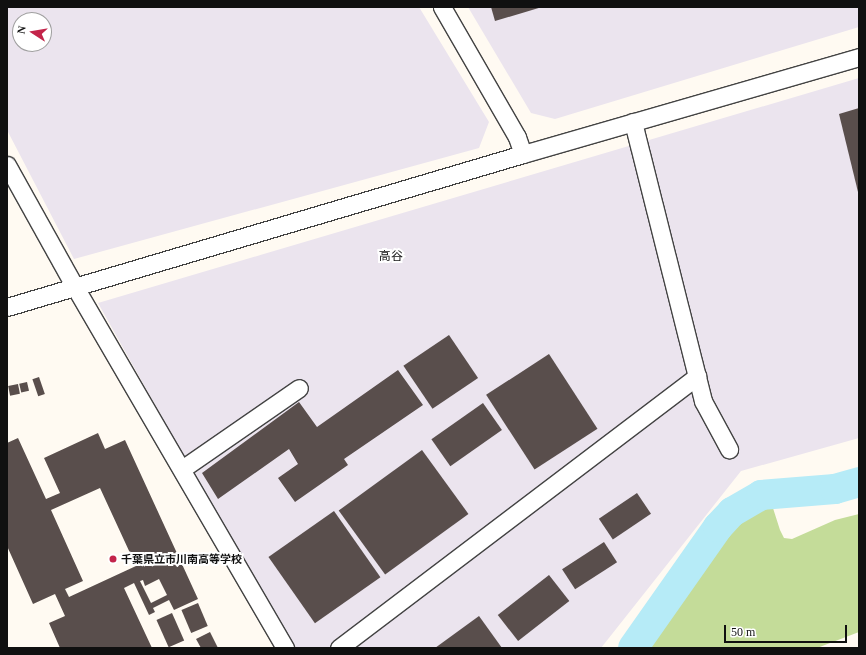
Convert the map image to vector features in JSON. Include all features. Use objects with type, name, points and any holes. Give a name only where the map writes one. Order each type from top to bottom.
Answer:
[{"type":"street","points":[[442,7],[517,137],[523,154]]},
{"type":"street","points":[[7,307],[523,154],[859,57]]},
{"type":"street","points":[[633,122],[703,401],[729,450]]},
{"type":"street","points":[[7,165],[75,287],[285,648]]},
{"type":"street","points":[[339,648],[697,376]]},
{"type":"street","points":[[182,469],[299,388]]},
{"type":"shaded area","points":[[7,7],[419,7],[489,122],[479,148],[74,259],[7,130]]},
{"type":"shaded area","points":[[468,7],[859,7],[859,27],[555,119],[531,113]]},
{"type":"shaded area","points":[[859,78],[859,438],[741,471],[601,648],[291,648],[98,303]]},
{"type":"green space","points":[[765,503],[772,505],[784,538],[792,539],[835,520],[859,514],[859,632],[817,648],[649,648],[683,598],[716,544],[756,507]]},
{"type":"building","points":[[491,7],[542,7],[495,21]]},
{"type":"building","points":[[859,108],[859,192],[858,192],[839,114]]},
{"type":"building","points":[[449,335],[478,378],[432,409],[403,366]]},
{"type":"building","points":[[549,354],[597,429],[535,469],[486,395]]},
{"type":"building","points":[[398,370],[423,405],[344,459],[348,465],[295,502],[278,478],[298,464],[289,449],[218,499],[202,473],[299,402],[317,427]]},
{"type":"building","points":[[39,377],[45,394],[38,396],[32,379]]},
{"type":"building","points":[[27,382],[29,391],[21,393],[19,384]]},
{"type":"building","points":[[18,384],[20,394],[10,396],[8,386]]},
{"type":"building","points":[[483,403],[502,430],[450,466],[431,439]]},
{"type":"building","points":[[98,433],[105,449],[125,440],[198,599],[174,610],[169,600],[153,608],[155,612],[149,615],[134,583],[124,588],[152,648],[60,648],[49,623],[65,616],[55,594],[33,604],[7,546],[7,443],[18,438],[46,499],[60,493],[44,458]],"holes":[[[100,488],[136,566],[69,597],[65,589],[83,581],[51,510]],[[159,579],[167,595],[151,603],[140,581],[143,580],[145,586]]]},
{"type":"building","points":[[422,450],[468,514],[385,574],[339,511]]},
{"type":"building","points":[[637,493],[651,514],[613,539],[599,519]]},
{"type":"building","points":[[334,511],[380,577],[315,623],[268,557]]},
{"type":"building","points":[[604,542],[617,562],[575,589],[562,569]]},
{"type":"building","points":[[549,575],[569,601],[518,641],[498,615]]},
{"type":"building","points":[[198,603],[208,626],[191,633],[181,610]]},
{"type":"building","points":[[172,613],[184,640],[169,647],[156,620]]},
{"type":"building","points":[[479,616],[502,648],[435,648]]},
{"type":"building","points":[[210,632],[218,648],[201,648],[196,639]]},
{"type":"waterway","points":[[633,648],[718,527],[732,512],[761,495],[835,489],[859,482]]},
{"type":"place","name":"千葉県立市川南高等学校","points":[[113,559]]},
{"type":"district","name":"高谷","points":[[391,257]]}]
